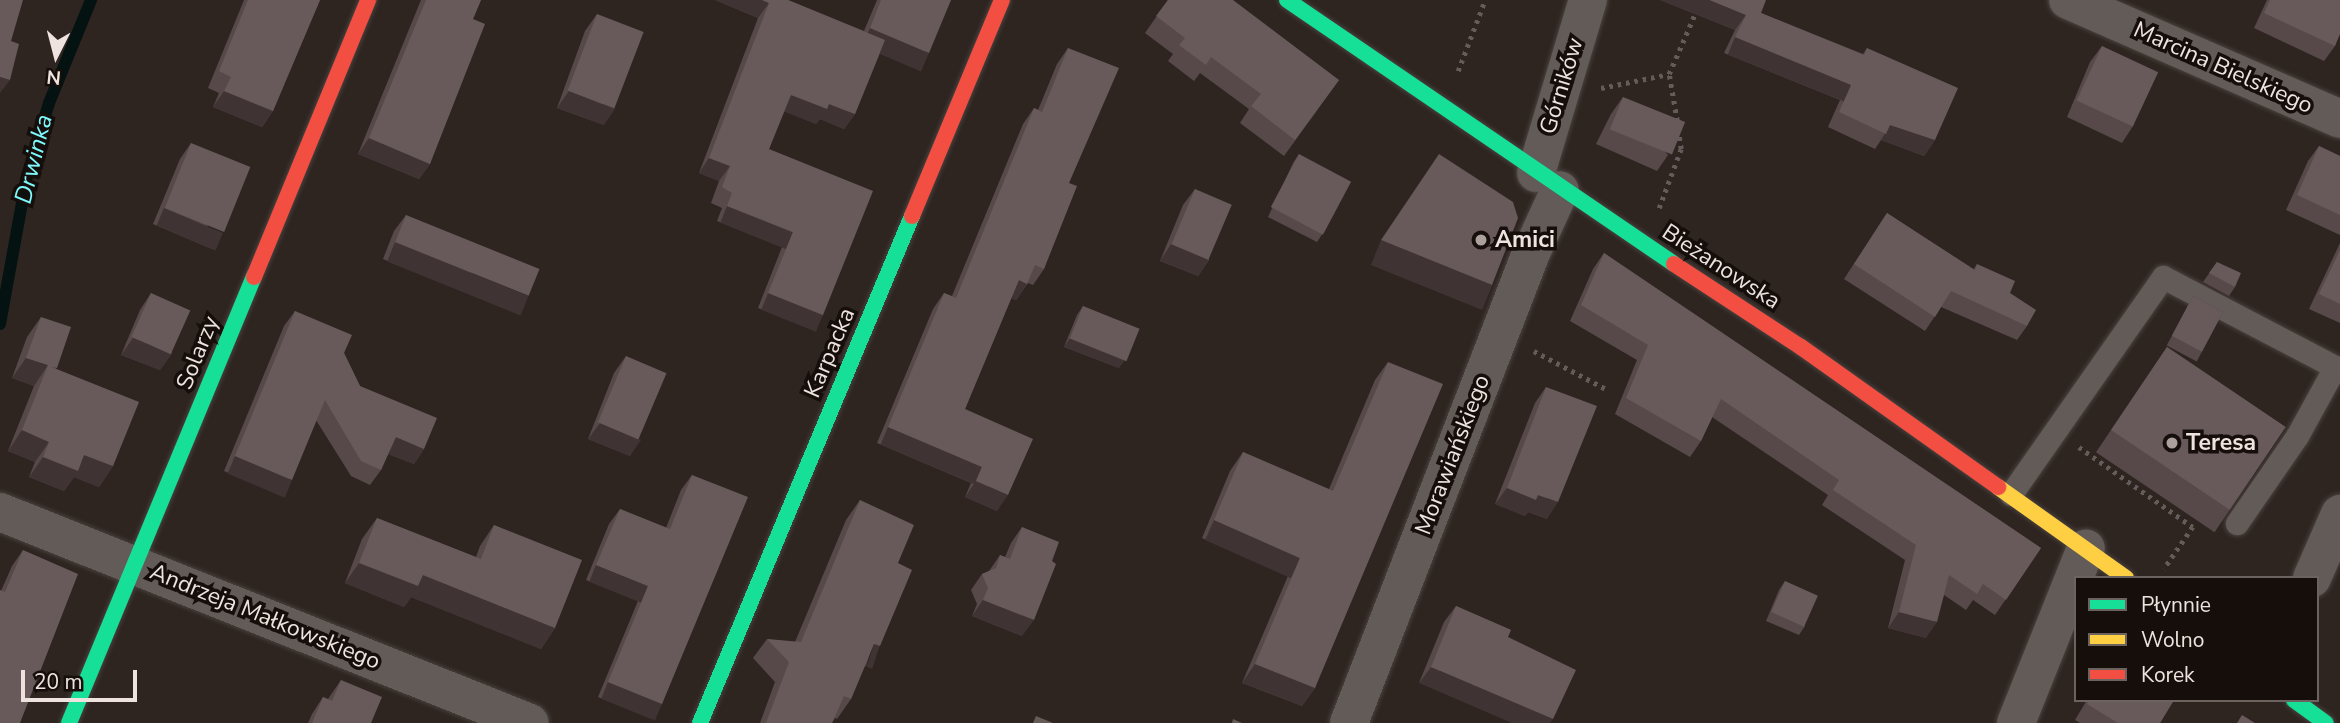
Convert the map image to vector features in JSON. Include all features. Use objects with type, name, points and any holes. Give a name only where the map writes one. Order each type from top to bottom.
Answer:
[{"type":"street","name":"Solarzy","points":[[69,723],[368,0]]},
{"type":"street","name":"Karpacka","points":[[700,723],[1003,0]]},
{"type":"street","name":"Bieżanowska","points":[[1287,0],[1548,181],[1801,347],[2123,576]]},
{"type":"street","name":"Górników","points":[[1548,181],[1588,0]]},
{"type":"street","name":"Marcina Bielskiego","points":[[2068,0],[2340,120]]},
{"type":"street","name":"Morawiańskiego","points":[[1349,723],[1531,253],[1548,181]]},
{"type":"street","name":"Andrzeja Małkowskiego","points":[[0,512],[530,723]]},
{"type":"street","points":[[2313,576],[2340,514]]},
{"type":"street","points":[[2075,576],[2086,548]]},
{"type":"street","points":[[2016,723],[2074,578]]},
{"type":"street","points":[[2297,702],[2326,723]]},
{"type":"lane","points":[[2011,494],[2163,277],[2337,368],[2297,436],[2237,523]]},
{"type":"path","points":[[1457,75],[1485,0]]},
{"type":"path","points":[[1655,219],[1681,149],[1669,74],[1700,0]]},
{"type":"path","points":[[1587,86],[1598,89],[1669,74]]},
{"type":"path","points":[[1524,346],[1606,389]]},
{"type":"path","points":[[2077,446],[2193,527],[2161,573]]},
{"type":"building","points":[[0,0],[23,0],[11,41],[19,44],[10,80],[0,77]]},
{"type":"building","points":[[248,0],[320,0],[273,111],[224,91],[231,77],[219,71]]},
{"type":"building","points":[[426,0],[481,0],[473,19],[485,24],[430,164],[369,138]]},
{"type":"building","points":[[762,0],[788,0],[885,40],[855,114],[829,104],[827,109],[791,95],[769,149],[873,191],[823,315],[768,293],[793,232],[727,206],[732,193],[722,187],[730,166],[709,158],[769,3]]},
{"type":"building","points":[[881,0],[951,0],[929,53],[870,28]]},
{"type":"building","points":[[1168,0],[1233,0],[1339,80],[1295,140],[1251,106],[1261,94],[1211,57],[1206,65],[1179,45],[1185,38],[1156,16]]},
{"type":"building","points":[[1709,0],[1766,0],[1761,13],[1864,55],[1867,48],[1958,88],[1935,140],[1890,125],[1886,134],[1839,112],[1851,85],[1735,37],[1746,15]]},
{"type":"building","points":[[2270,0],[2340,0],[2340,34],[2335,46],[2264,13]]},
{"type":"building","points":[[597,14],[644,32],[614,108],[568,91]]},
{"type":"building","points":[[2102,46],[2158,72],[2133,127],[2077,100]]},
{"type":"building","points":[[1068,48],[1119,68],[1069,183],[1077,186],[1044,269],[1035,265],[1027,284],[1019,280],[965,409],[1033,439],[1008,495],[976,481],[982,467],[888,427],[944,293],[956,298],[1034,108],[1042,112]]},
{"type":"building","points":[[1623,97],[1685,122],[1672,155],[1610,129]]},
{"type":"building","points":[[191,143],[250,167],[224,232],[165,208]]},
{"type":"building","points":[[2319,146],[2340,156],[2340,215],[2297,195]]},
{"type":"building","points":[[1299,154],[1351,182],[1323,235],[1271,207]]},
{"type":"building","points":[[1439,154],[1513,202],[1518,218],[1492,285],[1381,240]]},
{"type":"building","points":[[1195,189],[1232,205],[1208,260],[1172,244]]},
{"type":"building","points":[[1887,213],[1975,270],[1977,264],[2015,281],[2010,293],[2036,310],[2027,326],[1951,291],[1935,317],[1854,264]]},
{"type":"building","points":[[406,215],[540,269],[529,296],[395,242]]},
{"type":"building","points":[[2340,250],[2340,304],[2319,294]]},
{"type":"building","points":[[1604,253],[2041,548],[2006,600],[1983,584],[1977,594],[1949,575],[1937,622],[1899,612],[1916,545],[1833,490],[1839,480],[1721,399],[1701,441],[1626,398],[1648,345],[1581,305]]},
{"type":"building","points":[[2217,262],[2241,273],[2235,287],[2209,273]]},
{"type":"building","points":[[151,293],[190,310],[171,354],[131,337]]},
{"type":"building","points":[[2193,296],[2223,312],[2202,352],[2172,336]]},
{"type":"building","points":[[1083,306],[1140,329],[1126,361],[1070,338]]},
{"type":"building","points":[[295,311],[352,335],[344,353],[360,386],[437,418],[424,449],[396,437],[381,470],[361,461],[325,400],[292,480],[235,456]]},
{"type":"building","points":[[41,317],[71,327],[57,368],[49,366],[139,402],[113,466],[84,455],[78,471],[43,457],[49,442],[22,430],[48,365],[26,358]]},
{"type":"building","points":[[2167,347],[2286,427],[2230,510],[2111,430]]},
{"type":"building","points":[[626,356],[667,373],[638,439],[598,422]]},
{"type":"building","points":[[1388,362],[1443,384],[1315,688],[1255,664],[1300,558],[1214,520],[1243,452],[1333,491]]},
{"type":"building","points":[[1546,387],[1597,406],[1558,502],[1538,495],[1536,500],[1507,488]]},
{"type":"building","points":[[692,475],[748,497],[662,704],[608,682],[648,586],[596,565],[620,509],[670,529]]},
{"type":"building","points":[[860,500],[914,525],[898,563],[912,570],[880,646],[874,644],[851,699],[844,696],[832,723],[766,723],[789,662],[767,639],[801,642]]},
{"type":"building","points":[[377,518],[481,559],[494,525],[582,560],[555,628],[423,575],[418,586],[359,563]]},
{"type":"building","points":[[1022,527],[1059,542],[1052,561],[1056,564],[1034,620],[983,600],[988,588],[982,574],[996,568],[1000,555],[1010,559]]},
{"type":"building","points":[[23,550],[78,574],[20,723],[0,723],[0,590],[5,592]]},
{"type":"building","points":[[1785,581],[1818,596],[1804,627],[1771,612]]},
{"type":"building","points":[[1456,606],[1511,630],[1508,637],[1576,670],[1553,719],[1431,667]]},
{"type":"building","points":[[341,680],[382,697],[371,723],[312,723],[323,697],[332,701]]},
{"type":"building","points":[[2173,702],[2160,723],[2118,723],[2087,704]]},
{"type":"building","points":[[2242,715],[2255,723],[2237,723]]},
{"type":"building","points":[[1036,716],[1053,723],[1033,723]]},
{"type":"waterway","name":"Drwinka","points":[[0,324],[27,176],[49,103],[91,0]]},
{"type":"traffic: fast","points":[[1287,0],[1674,264]]},
{"type":"traffic: fast","points":[[700,723],[912,216]]},
{"type":"traffic: fast","points":[[69,723],[254,277]]},
{"type":"traffic: fast","points":[[2297,702],[2326,723]]},
{"type":"traffic: slow","points":[[1998,487],[2123,576]]},
{"type":"traffic: jam","points":[[254,277],[368,0]]},
{"type":"traffic: jam","points":[[912,216],[1002,0]]},
{"type":"traffic: jam","points":[[1674,264],[1801,347],[1998,487]]},
{"type":"place","name":"Amici","points":[[1481,240]]},
{"type":"place","name":"Teresa","points":[[2172,443]]}]
